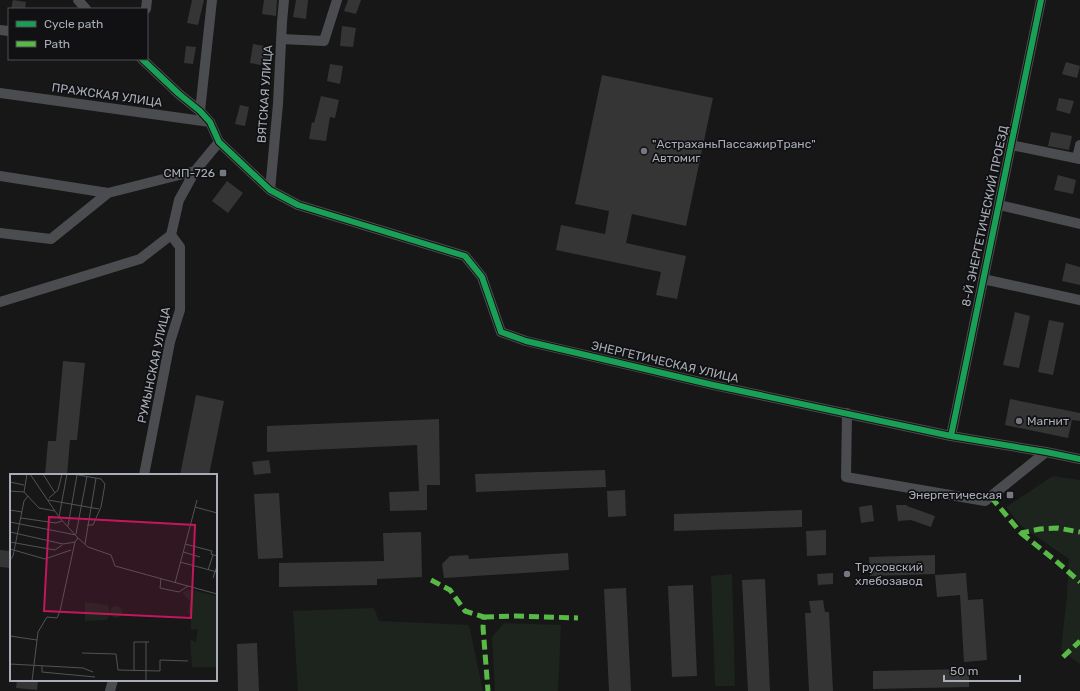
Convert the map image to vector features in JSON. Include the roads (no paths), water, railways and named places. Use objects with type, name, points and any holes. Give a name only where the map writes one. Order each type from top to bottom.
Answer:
[{"type":"street","points":[[78,0],[85,8]]},
{"type":"street","points":[[200,111],[212,0]]},
{"type":"street","name":"ВЯТСКАЯ УЛИЦА","points":[[270,190],[278,104],[284,0]]},
{"type":"street","points":[[281,39],[324,41],[337,0]]},
{"type":"street","name":"8-Й ЭНЕРГЕТИЧЕСКИЙ ПРОЕЗД","points":[[951,436],[1041,0]]},
{"type":"street","points":[[143,60],[200,111],[210,122],[219,142],[270,190]]},
{"type":"street","name":"ПРАЖСКАЯ УЛИЦА","points":[[0,93],[210,122]]},
{"type":"street","points":[[0,302],[140,259],[171,235],[179,200],[195,171],[219,142]]},
{"type":"street","points":[[1011,145],[1078,158],[1080,145]]},
{"type":"street","points":[[0,176],[108,193],[195,171]]},
{"type":"street","name":"ЭНЕРГЕТИЧЕСКАЯ УЛИЦА","points":[[270,190],[298,205],[465,256],[482,277],[501,332],[526,341],[713,385],[951,436],[1080,459]]},
{"type":"street","points":[[0,233],[51,240],[108,193]]},
{"type":"street","points":[[998,206],[1080,224]]},
{"type":"street","name":"РУМЫНСКАЯ УЛИЦА","points":[[144,474],[170,342],[180,310],[180,247],[171,235]]},
{"type":"street","points":[[983,279],[1080,300]]},
{"type":"street","points":[[847,413],[846,477],[985,501],[1046,452]]},
{"type":"street","points":[[110,691],[113,681]]},
{"type":"place","name":"\"АстраханьПассажирТранс\" Автомиг","points":[[644,151]]},
{"type":"place","name":"СМП-726","points":[[223,173]]},
{"type":"place","name":"Магнит","points":[[1019,421]]},
{"type":"place","name":"Энергетическая","points":[[1010,495]]},
{"type":"place","name":"Трусовский хлебозавод","points":[[847,574]]}]
